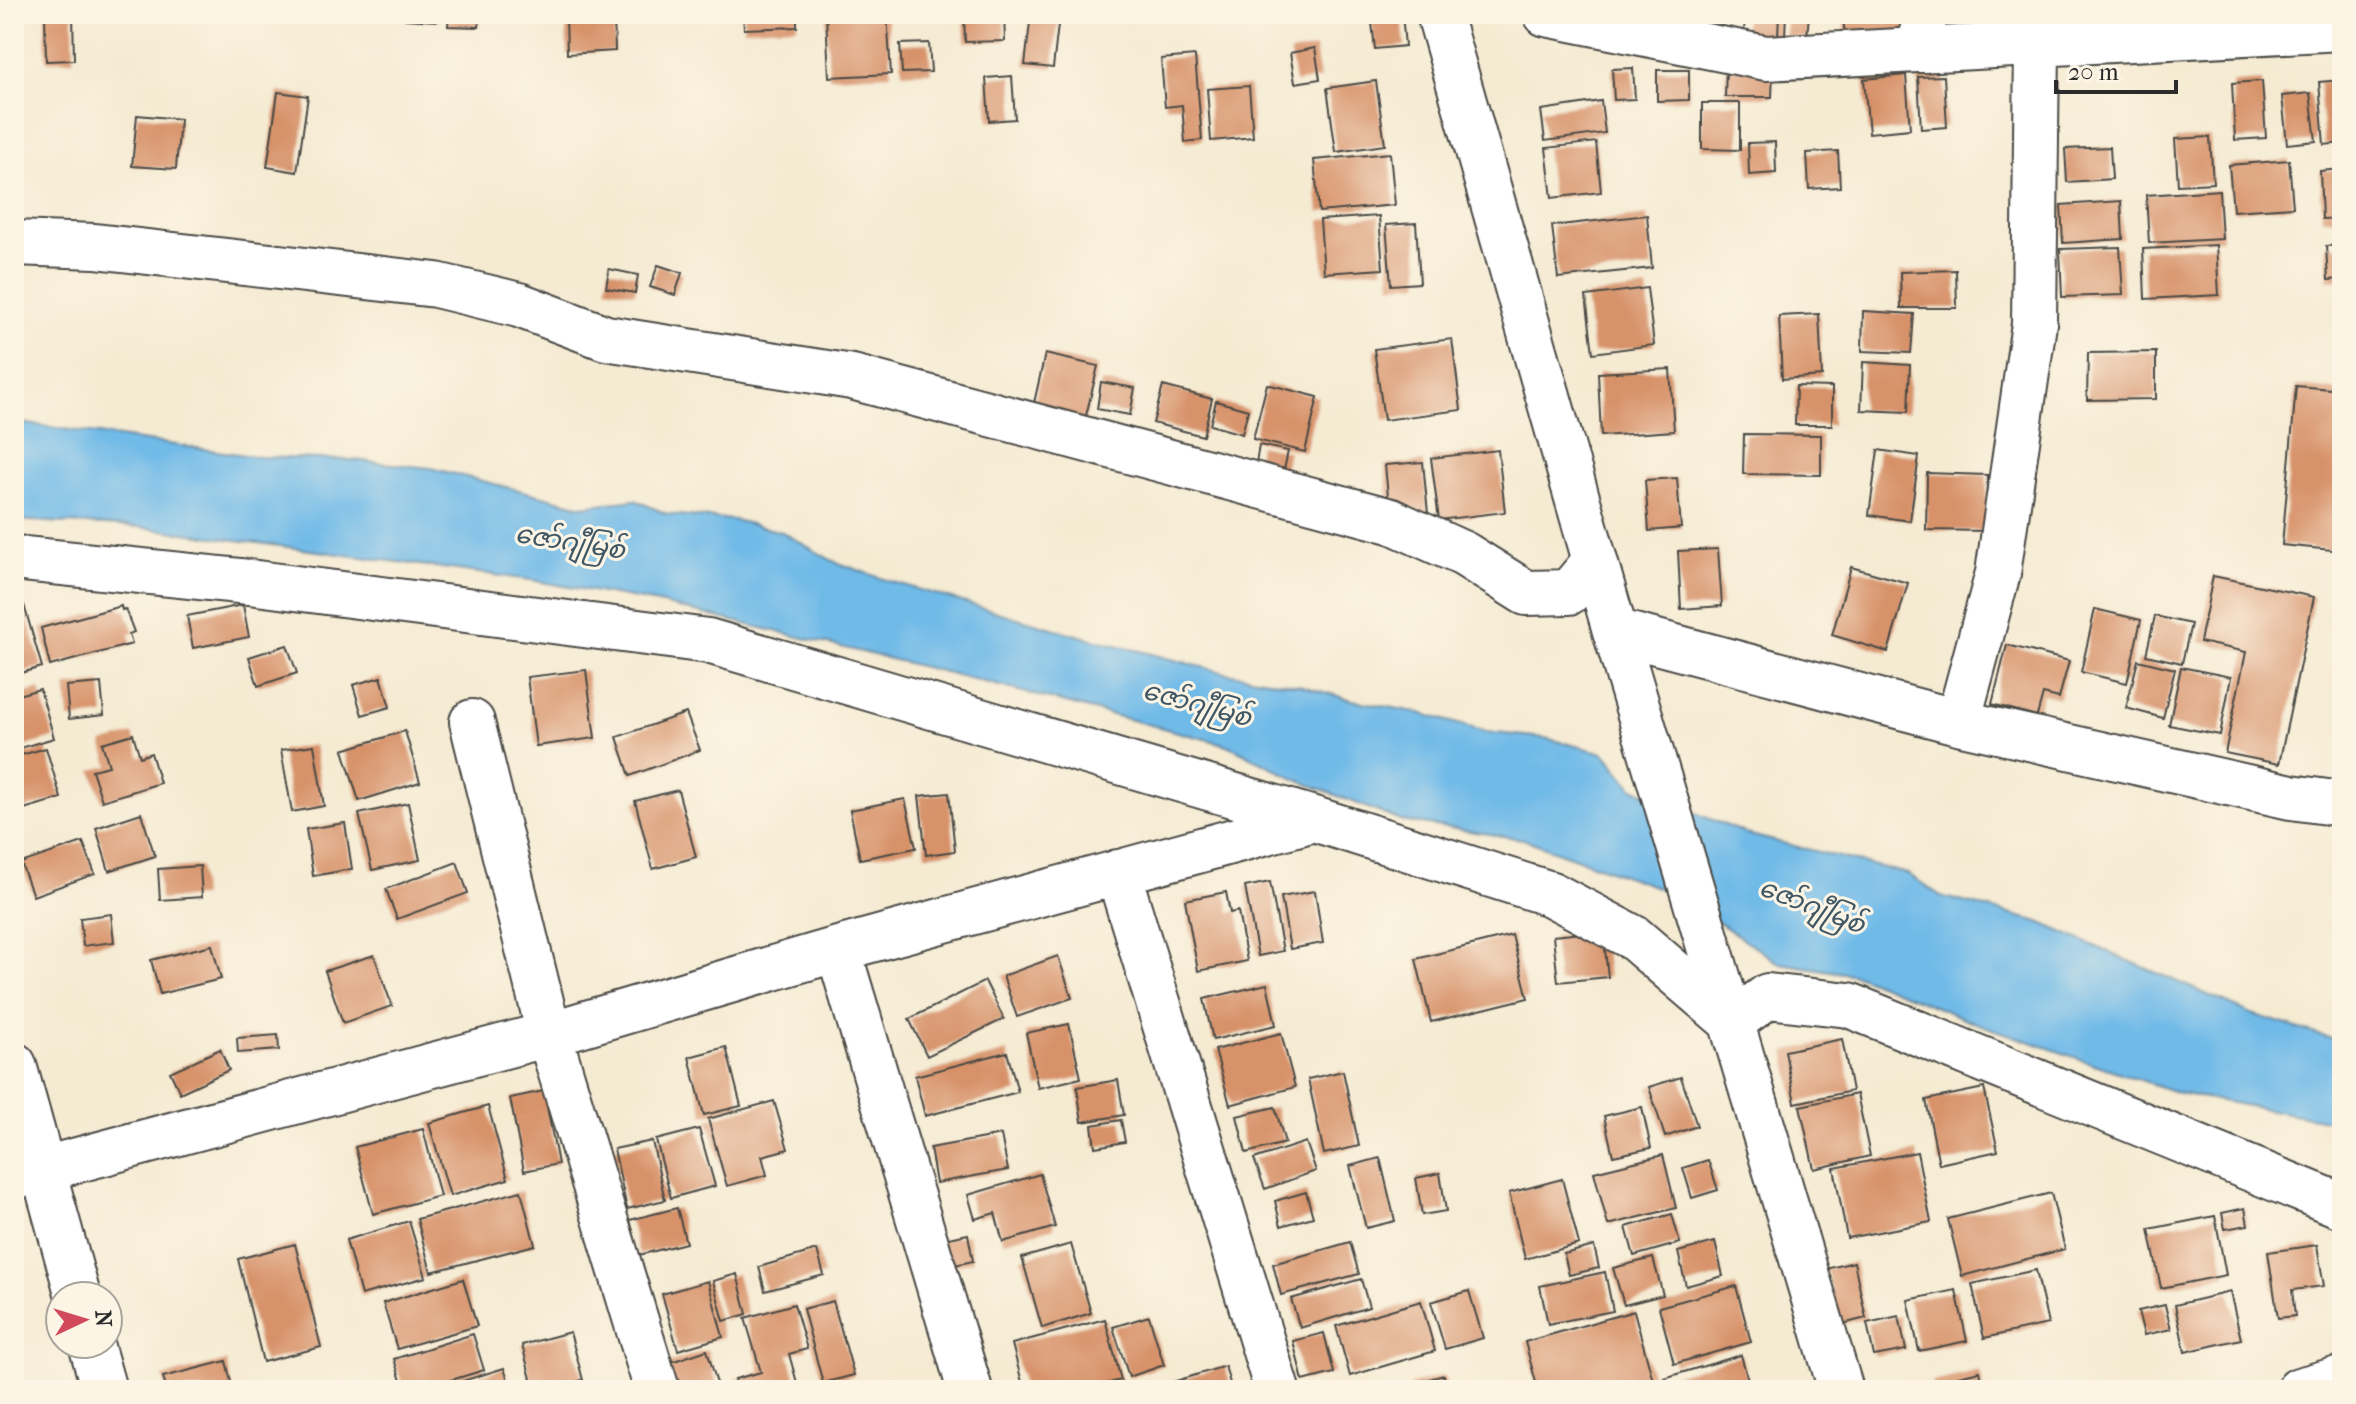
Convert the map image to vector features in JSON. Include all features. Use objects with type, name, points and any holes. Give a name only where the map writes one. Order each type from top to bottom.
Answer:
[{"type":"street","points":[[1439,14],[1615,631],[1841,1390]]},
{"type":"street","points":[[1546,14],[1766,58],[1923,32],[2037,44],[2342,28]]},
{"type":"street","points":[[1958,722],[1998,573],[2034,324],[2037,44]]},
{"type":"street","points":[[14,243],[95,246],[436,285],[519,305],[606,338],[852,377],[1391,521],[1464,554],[1526,593],[1569,592],[1595,561]]},
{"type":"street","points":[[14,558],[249,582],[708,641],[1314,819],[1551,894],[1634,938],[1732,1022]]},
{"type":"street","points":[[1615,631],[1958,722],[2291,797],[2342,804]]},
{"type":"street","points":[[472,722],[549,1034],[657,1390]]},
{"type":"street","points":[[28,1172],[549,1034],[838,949],[1314,819]]},
{"type":"street","points":[[1118,872],[1277,1390]]},
{"type":"street","points":[[838,949],[970,1390]]},
{"type":"street","points":[[1732,1022],[1768,996],[1849,1005],[2342,1206]]},
{"type":"street","points":[[14,1065],[28,1172],[72,1280]]},
{"type":"street","points":[[96,1360],[104,1390]]},
{"type":"street","points":[[2299,1390],[2342,1378]]},
{"type":"water","name":"ဇော်ဂျီမြစ်","points":[[14,422],[259,457],[353,460],[431,468],[582,506],[635,500],[667,514],[734,520],[782,532],[833,561],[883,579],[1073,634],[1226,673],[1299,685],[1352,700],[1420,713],[1486,732],[1545,738],[1604,753],[1633,788],[1750,835],[1908,874],[1941,896],[2039,922],[2252,1014],[2342,1042],[2342,1123],[2178,1093],[1976,1023],[1856,975],[1779,963],[1676,894],[1523,839],[1401,821],[1293,778],[1228,745],[965,677],[658,603],[531,580],[139,527],[14,520]]},
{"type":"building","points":[[45,14],[73,14],[74,60],[46,61]]},
{"type":"building","points":[[405,14],[438,14],[438,21],[405,19]]},
{"type":"building","points":[[449,14],[480,14],[479,27],[448,26]]},
{"type":"building","points":[[566,14],[614,14],[615,51],[567,54]]},
{"type":"building","points":[[743,14],[797,14],[797,27],[744,29]]},
{"type":"building","points":[[826,14],[887,14],[891,74],[829,77]]},
{"type":"building","points":[[964,14],[1004,14],[1005,41],[965,42]]},
{"type":"building","points":[[1031,14],[1059,16],[1053,68],[1025,65]]},
{"type":"building","points":[[1371,14],[1402,14],[1405,46],[1375,49]]},
{"type":"building","points":[[1745,14],[1779,14],[1778,36],[1744,34]]},
{"type":"building","points":[[1786,14],[1809,14],[1807,38],[1785,36]]},
{"type":"building","points":[[1843,14],[1906,14],[1908,36],[1845,40]]},
{"type":"building","points":[[929,43],[931,72],[902,73],[900,44]]},
{"type":"building","points":[[1315,48],[1320,79],[1295,83],[1290,53]]},
{"type":"building","points":[[1195,56],[1202,140],[1185,142],[1182,105],[1165,107],[1161,59]]},
{"type":"building","points":[[1726,67],[1773,68],[1772,97],[1725,97]]},
{"type":"building","points":[[1633,68],[1635,99],[1614,100],[1612,69]]},
{"type":"building","points":[[1657,70],[1689,70],[1689,100],[1657,101]]},
{"type":"building","points":[[1906,75],[1910,129],[1869,133],[1864,79]]},
{"type":"building","points":[[1012,76],[1015,119],[989,121],[986,78]]},
{"type":"building","points":[[1944,76],[1947,127],[1921,129],[1918,77]]},
{"type":"building","points":[[2342,80],[2342,143],[2324,145],[2319,82]]},
{"type":"building","points":[[1376,81],[1385,145],[1336,152],[1327,88]]},
{"type":"building","points":[[2262,81],[2266,138],[2235,140],[2232,83]]},
{"type":"building","points":[[1249,86],[1253,137],[1211,141],[1207,89]]},
{"type":"building","points":[[278,92],[308,96],[297,172],[267,167]]},
{"type":"building","points":[[2310,93],[2316,141],[2287,144],[2282,96]]},
{"type":"building","points":[[1601,101],[1605,133],[1545,141],[1541,110]]},
{"type":"building","points":[[1702,103],[1740,103],[1740,150],[1702,149]]},
{"type":"building","points":[[137,115],[180,119],[176,169],[132,166]]},
{"type":"building","points":[[2210,137],[2213,183],[2178,185],[2175,139]]},
{"type":"building","points":[[1596,142],[1601,192],[1552,198],[1546,148]]},
{"type":"building","points":[[1775,142],[1776,173],[1749,175],[1748,143]]},
{"type":"building","points":[[2110,147],[2112,179],[2067,182],[2065,149]]},
{"type":"building","points":[[1838,151],[1840,187],[1809,189],[1807,153]]},
{"type":"building","points":[[1390,153],[1395,205],[1319,212],[1314,160]]},
{"type":"building","points":[[2289,160],[2293,207],[2233,211],[2229,165]]},
{"type":"building","points":[[2342,169],[2342,218],[2322,219],[2320,171]]},
{"type":"building","points":[[2219,190],[2222,239],[2149,243],[2146,195]]},
{"type":"building","points":[[2121,201],[2123,239],[2063,243],[2061,205]]},
{"type":"building","points":[[1647,215],[1652,268],[1558,278],[1552,226]]},
{"type":"building","points":[[1379,216],[1383,269],[1324,273],[1320,220]]},
{"type":"building","points":[[1416,223],[1420,283],[1391,285],[1386,225]]},
{"type":"building","points":[[2216,245],[2219,295],[2145,299],[2143,249]]},
{"type":"building","points":[[2342,245],[2342,279],[2328,280],[2326,246]]},
{"type":"building","points":[[2120,247],[2123,295],[2062,297],[2060,249]]},
{"type":"building","points":[[658,265],[682,273],[675,295],[650,287]]},
{"type":"building","points":[[609,269],[638,275],[635,293],[606,288]]},
{"type":"building","points":[[1956,270],[1957,308],[1901,308],[1900,272]]},
{"type":"building","points":[[1647,288],[1654,345],[1593,353],[1586,296]]},
{"type":"building","points":[[1863,311],[1914,314],[1911,353],[1862,351]]},
{"type":"building","points":[[1819,314],[1822,376],[1782,379],[1779,316]]},
{"type":"building","points":[[1452,339],[1461,410],[1384,420],[1374,349]]},
{"type":"building","points":[[2156,352],[2156,399],[2087,400],[2088,353]]},
{"type":"building","points":[[1045,354],[1098,366],[1084,424],[1032,412]]},
{"type":"building","points":[[1863,362],[1910,365],[1908,412],[1861,410]]},
{"type":"building","points":[[1670,369],[1674,431],[1601,436],[1598,373]]},
{"type":"building","points":[[1101,382],[1135,388],[1130,415],[1097,409]]},
{"type":"building","points":[[1267,384],[1318,397],[1305,452],[1253,439]]},
{"type":"building","points":[[1163,386],[1212,399],[1203,436],[1153,423]]},
{"type":"building","points":[[1796,386],[1832,387],[1832,425],[1795,425]]},
{"type":"building","points":[[2296,386],[2342,390],[2342,551],[2282,545]]},
{"type":"building","points":[[1216,401],[1248,410],[1242,434],[1210,425]]},
{"type":"building","points":[[1744,434],[1821,435],[1821,475],[1743,474]]},
{"type":"building","points":[[1259,445],[1288,451],[1283,475],[1255,469]]},
{"type":"building","points":[[1498,450],[1505,512],[1439,520],[1431,458]]},
{"type":"building","points":[[1878,450],[1919,456],[1910,521],[1869,515]]},
{"type":"building","points":[[1423,462],[1428,514],[1390,517],[1385,465]]},
{"type":"building","points":[[1927,473],[1987,475],[1986,531],[1926,530]]},
{"type":"building","points":[[1677,478],[1681,528],[1649,531],[1645,480]]},
{"type":"building","points":[[1718,549],[1722,606],[1681,609],[1678,551]]},
{"type":"building","points":[[1851,567],[1908,583],[1888,652],[1832,635]]},
{"type":"building","points":[[2213,576],[2314,597],[2279,764],[2225,753],[2246,652],[2200,642]]},
{"type":"building","points":[[24,605],[42,667],[14,675],[14,608]]},
{"type":"building","points":[[243,605],[249,637],[193,648],[187,616]]},
{"type":"building","points":[[121,606],[134,632],[129,634],[132,644],[50,666],[41,628]]},
{"type":"building","points":[[2095,609],[2141,620],[2127,683],[2081,672]]},
{"type":"building","points":[[2155,616],[2191,624],[2182,663],[2146,655]]},
{"type":"building","points":[[287,645],[297,673],[258,686],[249,657]]},
{"type":"building","points":[[2007,645],[2069,661],[2059,698],[2043,694],[2037,716],[1992,704]]},
{"type":"building","points":[[2138,660],[2175,669],[2163,718],[2126,708]]},
{"type":"building","points":[[2181,667],[2231,677],[2220,735],[2169,725]]},
{"type":"building","points":[[586,670],[595,738],[536,746],[527,677]]},
{"type":"building","points":[[381,677],[390,707],[362,715],[353,685]]},
{"type":"building","points":[[101,683],[104,715],[69,719],[66,686]]},
{"type":"building","points":[[40,689],[54,738],[20,748],[14,724],[14,696]]},
{"type":"building","points":[[686,713],[700,750],[630,776],[617,737]]},
{"type":"building","points":[[405,731],[420,782],[359,801],[343,750]]},
{"type":"building","points":[[133,734],[140,757],[151,753],[160,783],[102,801],[92,770],[109,766],[102,743]]},
{"type":"building","points":[[314,745],[324,806],[292,812],[281,750]]},
{"type":"building","points":[[46,748],[61,798],[14,812],[14,757]]},
{"type":"building","points":[[678,790],[696,857],[653,869],[635,801]]},
{"type":"building","points":[[949,793],[955,851],[926,855],[919,796]]},
{"type":"building","points":[[905,799],[916,848],[860,859],[850,810]]},
{"type":"building","points":[[408,803],[420,860],[372,870],[359,814]]},
{"type":"building","points":[[141,813],[155,856],[109,871],[96,828]]},
{"type":"building","points":[[345,823],[352,869],[313,876],[306,829]]},
{"type":"building","points":[[83,842],[95,874],[33,896],[21,863]]},
{"type":"building","points":[[457,862],[468,893],[397,919],[386,889]]},
{"type":"building","points":[[200,866],[202,897],[160,900],[158,869]]},
{"type":"building","points":[[1270,882],[1283,951],[1258,956],[1245,887]]},
{"type":"building","points":[[1315,891],[1323,943],[1290,949],[1281,897]]},
{"type":"building","points":[[1226,892],[1230,913],[1238,911],[1247,961],[1198,971],[1185,900]]},
{"type":"building","points":[[111,914],[114,942],[83,946],[80,918]]},
{"type":"building","points":[[1603,931],[1608,977],[1558,982],[1553,936]]},
{"type":"building","points":[[1512,935],[1528,998],[1431,1022],[1416,959]]},
{"type":"building","points":[[212,945],[221,979],[160,994],[151,960]]},
{"type":"building","points":[[374,955],[392,1006],[343,1023],[325,971]]},
{"type":"building","points":[[1058,956],[1072,998],[1017,1017],[1003,976]]},
{"type":"building","points":[[985,981],[1004,1019],[927,1056],[909,1019]]},
{"type":"building","points":[[1267,984],[1276,1025],[1213,1040],[1204,999]]},
{"type":"building","points":[[1069,1024],[1081,1078],[1038,1088],[1026,1033]]},
{"type":"building","points":[[1281,1033],[1295,1087],[1230,1105],[1215,1050]]},
{"type":"building","points":[[278,1035],[279,1050],[238,1053],[237,1038]]},
{"type":"building","points":[[1842,1039],[1852,1091],[1795,1103],[1785,1051]]},
{"type":"building","points":[[726,1047],[741,1106],[704,1115],[689,1057]]},
{"type":"building","points":[[220,1049],[229,1070],[180,1093],[170,1072]]},
{"type":"building","points":[[1007,1052],[1018,1092],[925,1116],[915,1076]]},
{"type":"building","points":[[1343,1071],[1359,1146],[1324,1154],[1308,1079]]},
{"type":"building","points":[[1681,1077],[1697,1126],[1665,1137],[1649,1087]]},
{"type":"building","points":[[1118,1080],[1124,1115],[1082,1122],[1077,1087]]},
{"type":"building","points":[[1984,1088],[1998,1151],[1939,1164],[1926,1100]]},
{"type":"building","points":[[544,1091],[558,1164],[524,1171],[510,1098]]},
{"type":"building","points":[[1857,1094],[1870,1156],[1814,1169],[1800,1106]]},
{"type":"building","points":[[774,1101],[788,1149],[762,1156],[767,1175],[727,1186],[708,1119]]},
{"type":"building","points":[[488,1106],[508,1179],[450,1196],[429,1123]]},
{"type":"building","points":[[1275,1107],[1285,1143],[1246,1153],[1237,1116]]},
{"type":"building","points":[[1642,1107],[1651,1148],[1613,1156],[1604,1116]]},
{"type":"building","points":[[1121,1120],[1125,1142],[1095,1147],[1092,1125]]},
{"type":"building","points":[[423,1129],[440,1196],[373,1214],[355,1147]]},
{"type":"building","points":[[699,1129],[715,1186],[671,1198],[656,1140]]},
{"type":"building","points":[[1001,1135],[1008,1170],[936,1183],[930,1148]]},
{"type":"building","points":[[652,1141],[665,1200],[627,1209],[614,1149]]},
{"type":"building","points":[[1306,1142],[1316,1171],[1265,1189],[1254,1159]]},
{"type":"building","points":[[1917,1152],[1931,1222],[1847,1238],[1834,1168]]},
{"type":"building","points":[[1663,1155],[1676,1208],[1608,1225],[1594,1172]]},
{"type":"building","points":[[1380,1158],[1395,1221],[1366,1228],[1350,1166]]},
{"type":"building","points":[[1708,1160],[1718,1190],[1692,1198],[1683,1168]]},
{"type":"building","points":[[1440,1173],[1446,1211],[1422,1215],[1416,1178]]},
{"type":"building","points":[[1040,1174],[1055,1227],[1003,1242],[995,1213],[975,1219],[968,1195]]},
{"type":"building","points":[[1562,1179],[1579,1244],[1525,1259],[1509,1193]]},
{"type":"building","points":[[521,1191],[535,1245],[431,1272],[417,1219]]},
{"type":"building","points":[[1306,1192],[1313,1217],[1281,1226],[1275,1201]]},
{"type":"building","points":[[2051,1193],[2065,1249],[1962,1276],[1948,1219]]},
{"type":"building","points":[[677,1208],[686,1243],[639,1255],[630,1220]]},
{"type":"building","points":[[2245,1208],[2248,1225],[2225,1229],[2222,1213]]},
{"type":"building","points":[[1672,1214],[1680,1243],[1634,1256],[1626,1227]]},
{"type":"building","points":[[2215,1216],[2226,1275],[2161,1288],[2149,1229]]},
{"type":"building","points":[[409,1221],[426,1277],[361,1295],[346,1240]]},
{"type":"building","points":[[968,1234],[973,1261],[941,1268],[935,1241]]},
{"type":"building","points":[[1350,1242],[1359,1274],[1281,1295],[1273,1264]]},
{"type":"building","points":[[1715,1242],[1723,1276],[1686,1286],[1678,1252]]},
{"type":"building","points":[[295,1244],[321,1347],[263,1362],[238,1259]]},
{"type":"building","points":[[1071,1244],[1091,1313],[1042,1328],[1022,1258]]},
{"type":"building","points":[[2317,1245],[2324,1286],[2292,1290],[2295,1316],[2278,1318],[2268,1252]]},
{"type":"building","points":[[1594,1246],[1599,1268],[1569,1275],[1564,1254]]},
{"type":"building","points":[[817,1250],[824,1275],[765,1291],[759,1267]]},
{"type":"building","points":[[1653,1258],[1663,1295],[1624,1305],[1613,1268]]},
{"type":"building","points":[[1854,1262],[1866,1318],[1839,1325],[1826,1269]]},
{"type":"building","points":[[2036,1270],[2048,1324],[1984,1338],[1972,1284]]},
{"type":"building","points":[[1605,1272],[1613,1311],[1548,1324],[1540,1286]]},
{"type":"building","points":[[737,1274],[747,1314],[724,1321],[713,1281]]},
{"type":"building","points":[[463,1279],[477,1326],[397,1349],[383,1303]]},
{"type":"building","points":[[1361,1279],[1369,1307],[1300,1328],[1291,1299]]},
{"type":"building","points":[[708,1281],[723,1337],[678,1350],[662,1294]]},
{"type":"building","points":[[1736,1286],[1751,1342],[1674,1364],[1659,1307]]},
{"type":"building","points":[[1956,1290],[1967,1341],[1919,1351],[1908,1300]]},
{"type":"building","points":[[1469,1291],[1483,1338],[1445,1349],[1431,1302]]},
{"type":"building","points":[[2230,1292],[2241,1339],[2185,1352],[2175,1305]]},
{"type":"building","points":[[833,1301],[854,1375],[823,1383],[803,1309]]},
{"type":"building","points":[[1421,1301],[1435,1351],[1350,1376],[1336,1326]]},
{"type":"building","points":[[794,1304],[807,1349],[789,1354],[799,1390],[738,1390],[735,1379],[761,1372],[745,1318]]},
{"type":"building","points":[[2165,1305],[2171,1329],[2144,1335],[2138,1311]]},
{"type":"building","points":[[1634,1311],[1654,1384],[1635,1390],[1538,1390],[1525,1342]]},
{"type":"building","points":[[1149,1316],[1164,1365],[1129,1377],[1113,1327]]},
{"type":"building","points":[[1899,1316],[1906,1350],[1874,1356],[1867,1323]]},
{"type":"building","points":[[1105,1319],[1121,1380],[1083,1390],[1024,1390],[1012,1344]]},
{"type":"building","points":[[570,1332],[583,1380],[547,1390],[534,1390],[522,1345]]},
{"type":"building","points":[[1324,1333],[1334,1373],[1303,1381],[1293,1341]]},
{"type":"building","points":[[473,1334],[484,1370],[419,1390],[404,1390],[394,1359]]},
{"type":"building","points":[[707,1350],[718,1387],[708,1390],[667,1390],[659,1366]]},
{"type":"building","points":[[1741,1355],[1751,1390],[1668,1390],[1664,1378]]},
{"type":"building","points":[[226,1361],[233,1390],[167,1390],[163,1377]]},
{"type":"building","points":[[1225,1366],[1232,1390],[1176,1390],[1173,1382]]},
{"type":"building","points":[[504,1368],[511,1390],[437,1390],[437,1389]]},
{"type":"building","points":[[1980,1371],[1984,1390],[1934,1390],[1932,1382]]},
{"type":"building","points":[[1444,1375],[1448,1390],[1411,1390],[1410,1384]]}]
